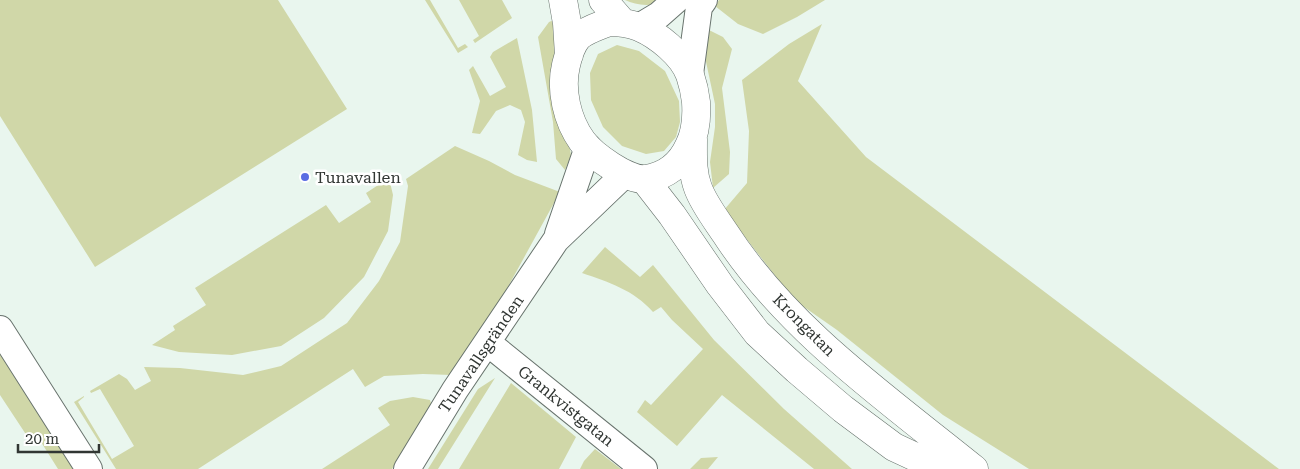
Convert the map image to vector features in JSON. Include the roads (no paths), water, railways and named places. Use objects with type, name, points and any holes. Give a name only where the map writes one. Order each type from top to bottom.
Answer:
[{"type":"street","points":[[563,0],[567,23],[568,55],[564,74],[566,107],[572,125],[582,142],[602,160],[635,177],[672,215],[720,285],[757,333],[797,370],[843,409],[894,447],[941,469]]},
{"type":"street","points":[[603,0],[631,25],[660,39],[678,56],[690,74],[695,91],[697,115],[693,139],[684,158],[666,173],[635,177]]},
{"type":"street","points":[[568,55],[578,37],[593,28],[609,22],[631,25],[659,15],[676,0]]},
{"type":"street","points":[[690,74],[699,7],[704,0]]},
{"type":"street","name":"Krongatan","points":[[693,139],[693,166],[698,186],[705,203],[743,261],[821,346],[974,469]]},
{"type":"street","name":"Tunavallsgränden","points":[[407,469],[455,390],[556,240],[588,147]]},
{"type":"street","name":"Tunavallsgränden","points":[[556,240],[635,177]]},
{"type":"street","points":[[0,329],[89,469]]},
{"type":"street","name":"Grankvistgatan","points":[[488,343],[644,469]]},
{"type":"place","name":"Tunavallen","points":[[305,177]]}]
